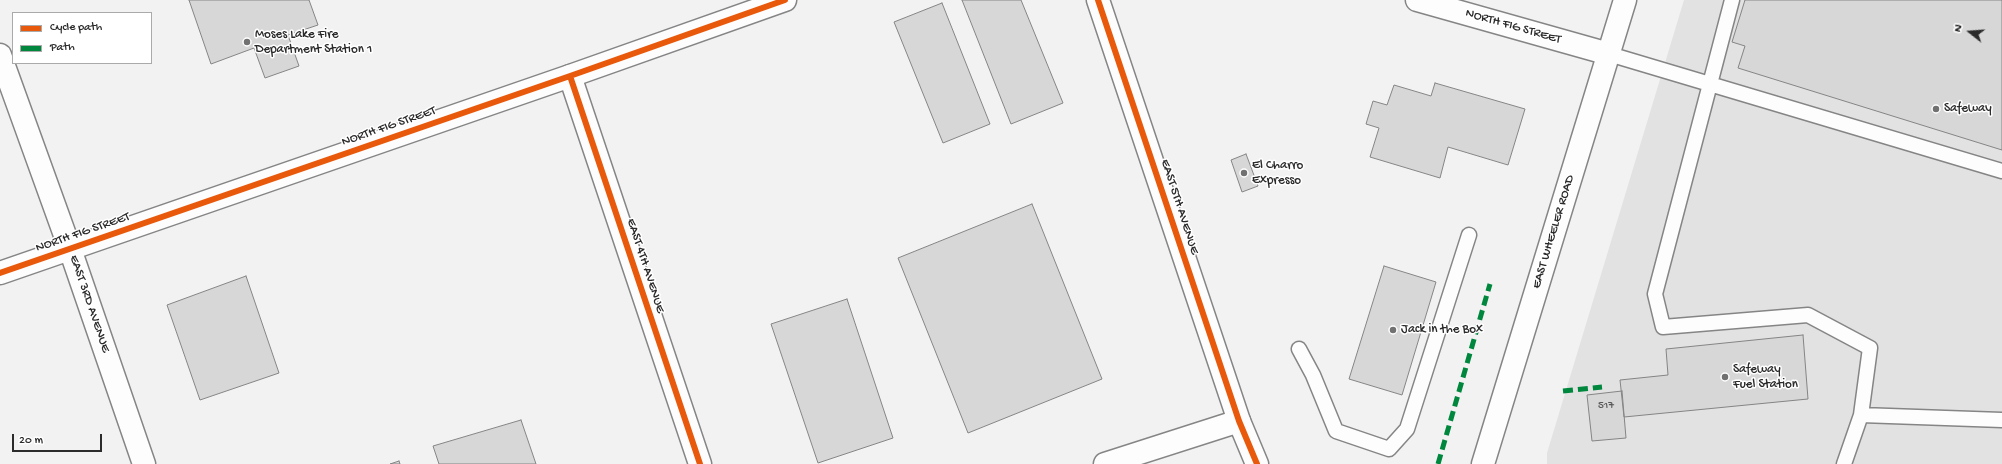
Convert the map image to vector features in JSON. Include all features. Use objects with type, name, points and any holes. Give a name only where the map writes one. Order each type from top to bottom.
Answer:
[{"type":"street","name":"NORTH FIG STREET","points":[[0,273],[570,76],[784,0]]},
{"type":"street","name":"EAST 5TH AVENUE","points":[[1098,0],[1239,421],[1257,464]]},
{"type":"street","name":"NORTH FIG STREET","points":[[1417,0],[1609,54]]},
{"type":"street","name":"EAST WHEELER ROAD","points":[[1483,464],[1625,0]]},
{"type":"street","name":"EAST 3RD AVENUE","points":[[0,55],[70,249],[144,464]]},
{"type":"street","name":"EAST 4TH AVENUE","points":[[570,76],[700,464]]},
{"type":"street","points":[[1105,464],[1239,421]]},
{"type":"lane","points":[[1732,0],[1655,294],[1663,326],[1808,315],[1870,348],[1862,415],[1844,464]]},
{"type":"lane","points":[[1609,54],[2002,171]]},
{"type":"lane","points":[[1299,349],[1313,374],[1336,431],[1389,449],[1407,429],[1469,235]]},
{"type":"lane","points":[[1862,415],[2002,420]]},
{"type":"shaded area","points":[[1684,0],[2002,0],[2002,464],[1547,464],[1547,453]]},
{"type":"building","name":"Moses Lake Fire Department Station 1","points":[[189,0],[309,0],[318,25],[288,35],[299,66],[265,78],[254,48],[211,64]]},
{"type":"building","points":[[962,0],[1021,0],[1063,103],[1011,124]]},
{"type":"building","name":"Safeway","points":[[1745,0],[2002,0],[2002,150],[1738,68],[1745,46],[1732,42]]},
{"type":"building","points":[[942,3],[990,124],[943,143],[894,22]]},
{"type":"building","points":[[1435,83],[1525,109],[1508,165],[1448,147],[1440,178],[1370,157],[1379,128],[1366,124],[1373,101],[1387,105],[1394,85],[1431,96]]},
{"type":"building","name":"El Charro Expresso","points":[[1246,154],[1258,186],[1242,192],[1231,160]]},
{"type":"building","points":[[1032,204],[1102,379],[968,433],[898,258]]},
{"type":"building","name":"Jack in the Box","points":[[1384,266],[1436,282],[1402,395],[1349,379]]},
{"type":"building","points":[[246,276],[279,373],[200,400],[167,305]]},
{"type":"building","points":[[847,299],[893,438],[818,463],[771,324]]},
{"type":"building","name":"Safeway Fuel Station","points":[[1803,335],[1808,399],[1624,417],[1620,380],[1668,375],[1666,349]]},
{"type":"building","points":[[1622,391],[1626,438],[1592,441],[1587,395]]},
{"type":"building","points":[[521,420],[536,464],[439,464],[433,446]]},
{"type":"building","points":[[399,461],[400,464],[390,464]]},
{"type":"marked path","points":[[1438,464],[1490,284]]},
{"type":"marked path","points":[[1563,391],[1602,387]]},
{"type":"cycle path","points":[[0,273],[785,0]]},
{"type":"cycle path","points":[[1098,0],[1239,421],[1257,464]]},
{"type":"cycle path","points":[[570,76],[700,464]]},
{"type":"place","name":"Moses Lake Fire Department Station 1","points":[[247,42]]},
{"type":"place","name":"Safeway","points":[[1936,109]]},
{"type":"place","name":"El Charro Expresso","points":[[1244,173]]},
{"type":"place","name":"Jack in the Box","points":[[1393,330]]},
{"type":"place","name":"Safeway Fuel Station","points":[[1725,377]]}]
